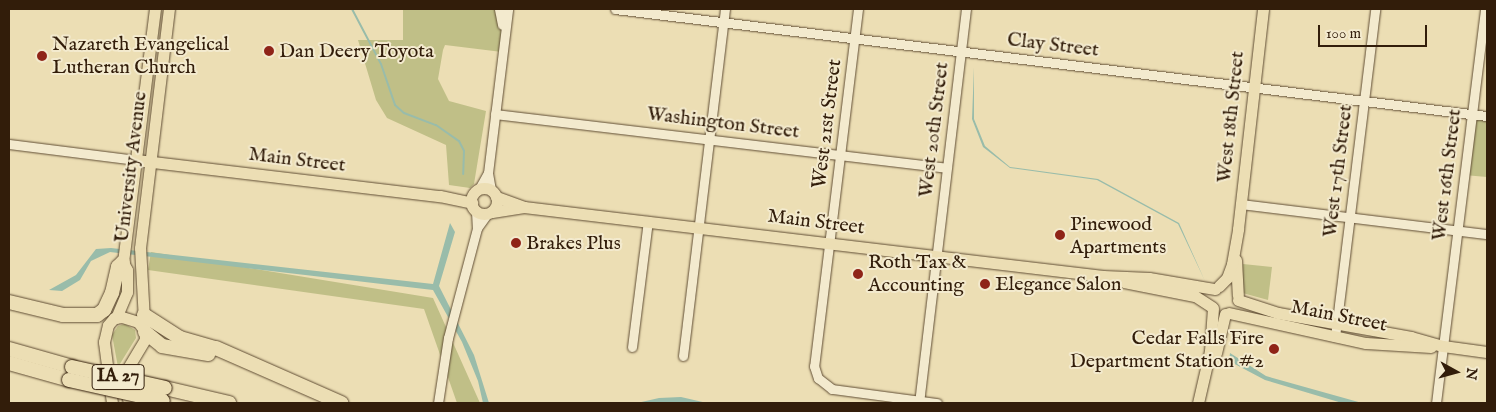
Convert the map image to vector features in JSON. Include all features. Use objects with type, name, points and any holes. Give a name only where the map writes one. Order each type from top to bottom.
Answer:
[{"type":"highway","points":[[97,315],[104,310],[112,293],[118,267],[123,262]]},
{"type":"highway","points":[[9,302],[63,315],[97,315],[115,318]]},
{"type":"highway","points":[[144,314],[180,338],[243,361],[341,403]]},
{"type":"highway","points":[[145,331],[162,346],[243,361]]},
{"type":"highway","name":"IA 27","points":[[9,349],[70,373]]},
{"type":"highway","name":"IA 27","points":[[9,364],[70,373],[166,398],[229,403]]},
{"type":"main road","name":"University Avenue","points":[[112,403],[104,342],[105,332],[115,318],[127,292],[127,270],[123,262],[155,9]]},
{"type":"main road","name":"University Avenue","points":[[129,403],[125,385],[126,370],[143,345],[145,331],[139,265],[140,248],[168,9]]},
{"type":"main road","name":"West 18th Street","points":[[1217,288],[1230,271],[1238,228],[1262,9]]},
{"type":"main road","name":"Main Street","points":[[136,160],[440,196],[476,199],[494,194],[524,206],[1103,276],[1149,278],[1217,288]]},
{"type":"main road","points":[[476,199],[490,213],[496,205],[494,194]]},
{"type":"main road","name":"Main Street","points":[[490,213],[524,206]]},
{"type":"main road","name":"West 18th Street","points":[[1238,228],[1238,297]]},
{"type":"main road","name":"Main Street","points":[[1103,276],[1195,296],[1213,308]]},
{"type":"main road","points":[[1198,403],[1210,351],[1213,308],[1210,297],[1217,288],[1229,286],[1238,297],[1236,308],[1227,313],[1204,403]]},
{"type":"main road","name":"Main Street","points":[[1238,297],[1278,313],[1443,346],[1487,352]]},
{"type":"main road","points":[[1213,308],[1227,313]]},
{"type":"main road","name":"Main Street","points":[[1227,313],[1335,337],[1408,347],[1443,346]]},
{"type":"main road","points":[[115,318],[131,319],[145,331]]},
{"type":"street","points":[[499,9],[502,52]]},
{"type":"street","points":[[438,403],[448,338],[456,302],[477,228],[476,199],[488,174],[508,9]]},
{"type":"street","name":"Clay Street","points":[[615,9],[1487,116]]},
{"type":"street","points":[[683,356],[725,9]]},
{"type":"street","name":"West 21st Street","points":[[858,9],[814,366],[818,378],[832,389],[919,402]]},
{"type":"street","name":"West 20th Street","points":[[919,402],[966,9]]},
{"type":"street","name":"West 17th Street","points":[[1335,337],[1375,9]]},
{"type":"street","name":"West 16th Street","points":[[1436,403],[1485,9]]},
{"type":"street","name":"Washington Street","points":[[495,114],[946,168]]},
{"type":"street","points":[[9,144],[136,160]]},
{"type":"street","points":[[488,174],[494,194]]},
{"type":"street","points":[[1241,204],[1487,234]]},
{"type":"street","points":[[477,228],[490,213]]},
{"type":"street","points":[[632,347],[648,221]]},
{"type":"street","points":[[919,402],[937,403]]},
{"type":"shaded area","points":[[403,9],[502,9],[502,52],[445,45],[443,50],[438,79],[449,101],[486,111],[474,184],[470,188],[449,185],[446,145],[387,118],[376,100],[358,40],[403,40]]},
{"type":"shaded area","points":[[974,67],[974,119],[985,146],[1010,167],[1098,179],[1179,223],[1205,281],[1178,224],[1097,180],[1010,168],[983,147],[972,119]]},
{"type":"shaded area","points":[[1472,114],[1487,116],[1487,177],[1464,175]]},
{"type":"shaded area","points":[[450,223],[455,232],[439,286],[474,355],[489,403],[483,403],[478,381],[462,342],[433,290],[110,252],[91,261],[80,280],[62,291],[49,290],[76,275],[96,249],[111,248],[433,284]]},
{"type":"shaded area","points":[[151,252],[433,298],[480,403],[457,403],[424,309],[148,270]]},
{"type":"shaded area","points":[[1243,264],[1272,267],[1268,300],[1239,292]]},
{"type":"shaded area","points":[[125,324],[135,330],[136,338],[118,367],[112,335],[118,326]]},
{"type":"shaded area","points":[[1230,353],[1266,376],[1362,403],[1342,403],[1265,380],[1229,361]]},
{"type":"shaded area","points":[[681,397],[707,403],[637,403],[659,398]]},
{"type":"waterway","points":[[352,9],[381,64],[395,105],[404,113],[436,125],[459,141],[464,151],[463,174]]},
{"type":"place","name":"Dan Deery Toyota","points":[[269,51]]},
{"type":"place","name":"Nazareth Evangelical Lutheran Church","points":[[42,56]]},
{"type":"place","name":"Pinewood Apartments","points":[[1060,235]]},
{"type":"place","name":"Brakes Plus","points":[[516,243]]},
{"type":"place","name":"Roth Tax & Accounting","points":[[858,274]]},
{"type":"place","name":"Elegance Salon","points":[[985,284]]},
{"type":"place","name":"Cedar Falls Fire Department Station #2","points":[[1274,349]]}]
